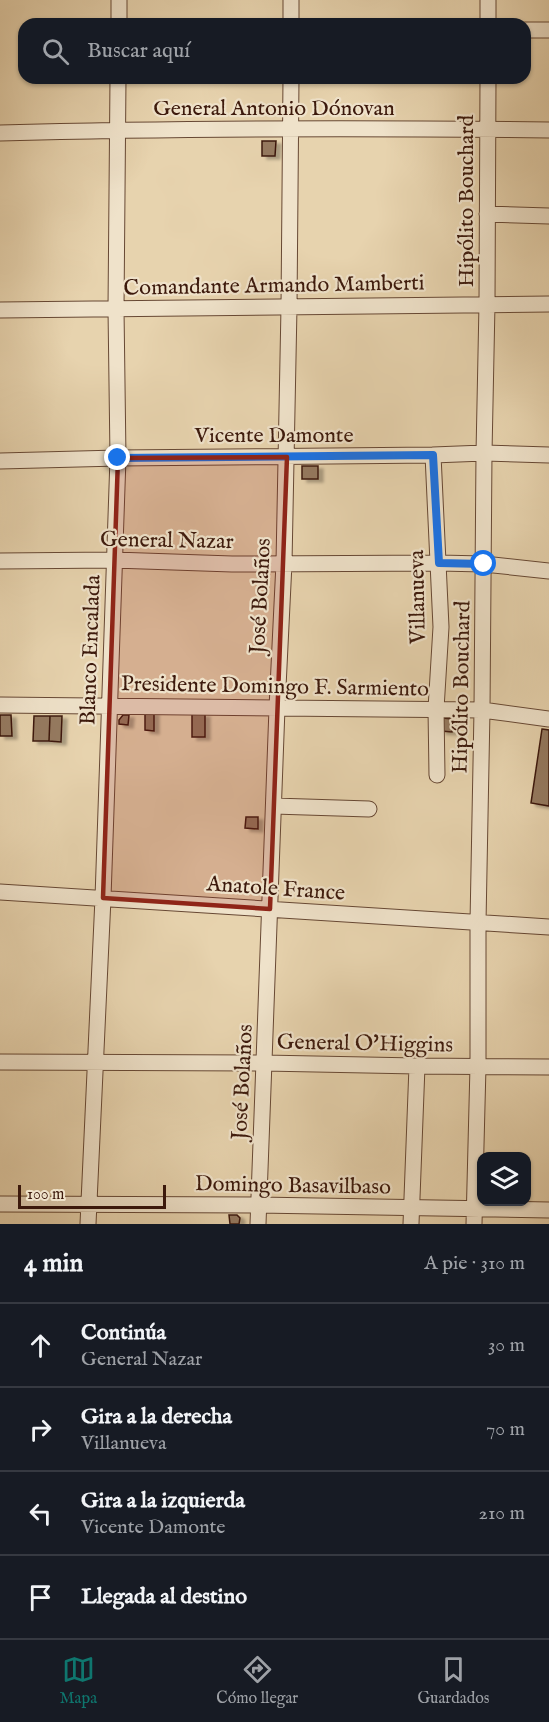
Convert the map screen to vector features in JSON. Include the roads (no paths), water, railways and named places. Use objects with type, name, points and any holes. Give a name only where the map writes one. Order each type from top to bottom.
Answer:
[{"type":"street","points":[[119,0],[119,18]]},
{"type":"street","points":[[291,0],[291,18]]},
{"type":"street","points":[[488,0],[488,18]]},
{"type":"street","points":[[531,30],[549,30]]},
{"type":"street","name":"Blanco Encalada","points":[[88,1224],[103,898],[118,458],[116,309],[118,84]]},
{"type":"street","name":"José Bolaños","points":[[258,1224],[284,563],[291,84]]},
{"type":"street","name":"Hipólito Bouchard","points":[[474,1224],[478,1066],[488,84]]},
{"type":"street","name":"General Antonio Dónovan","points":[[0,133],[291,129],[549,130]]},
{"type":"street","points":[[488,214],[549,216]]},
{"type":"street","name":"Comandante Armando Mamberti","points":[[0,310],[549,304]]},
{"type":"street","name":"Vicente Damonte","points":[[0,461],[484,453],[549,454]]},
{"type":"street","name":"Villanueva","points":[[433,455],[441,627],[436,709],[436,775]]},
{"type":"street","name":"General Nazar","points":[[0,561],[114,560],[232,564],[439,563],[484,564],[549,571]]},
{"type":"street","name":"Presidente Domingo F. Sarmiento","points":[[0,705],[482,710],[549,718]]},
{"type":"street","points":[[274,806],[369,809]]},
{"type":"street","name":"Anatole France","points":[[0,892],[549,927]]},
{"type":"street","name":"General O'Higgins","points":[[0,1062],[549,1067]]},
{"type":"street","points":[[411,1224],[417,1066]]},
{"type":"street","name":"Domingo Basavilbaso","points":[[0,1204],[258,1205],[549,1210]]}]
